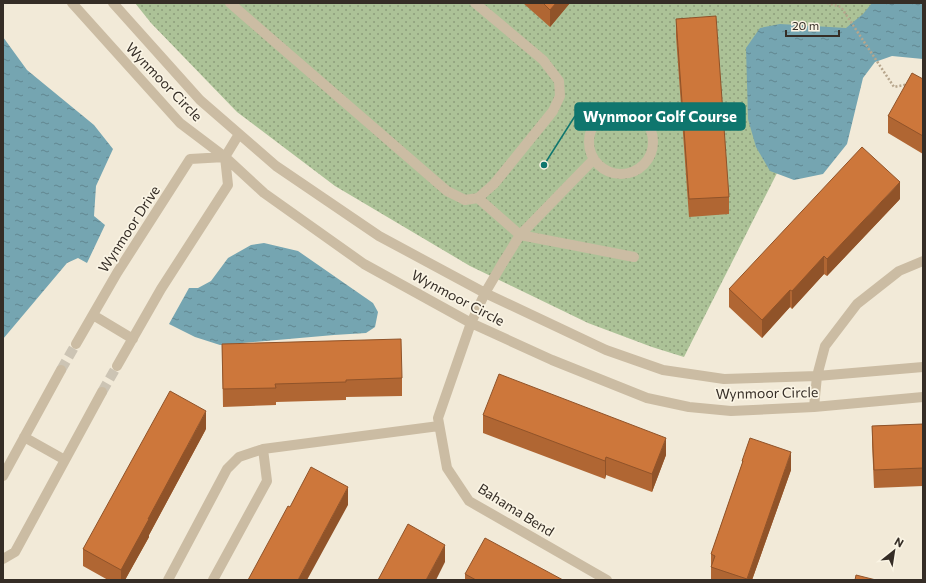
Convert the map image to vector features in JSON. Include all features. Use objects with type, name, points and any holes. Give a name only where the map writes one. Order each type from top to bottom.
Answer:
[{"type":"street","name":"Wynmoor Circle","points":[[72,3],[180,124],[225,157],[264,193],[364,264],[471,323],[552,360],[647,398],[689,407],[731,410],[814,407],[923,397]]},
{"type":"street","name":"Wynmoor Circle","points":[[113,3],[200,100],[276,166],[379,236],[485,294],[606,350],[663,370],[724,379],[817,376],[923,366]]},
{"type":"street","points":[[230,3],[447,191],[465,200],[478,198],[494,184],[553,111],[560,96],[559,81],[543,60],[476,3]]},
{"type":"street","points":[[627,111],[636,114],[644,120],[650,128],[653,138],[653,148],[649,158],[642,166],[633,172],[622,174],[611,173],[594,159],[590,149],[589,138],[599,119],[607,113],[627,111]]},
{"type":"street","points":[[117,366],[161,289],[228,184],[225,157],[239,134]]},
{"type":"street","name":"Wynmoor Drive","points":[[76,344],[117,273],[190,159],[225,157]]},
{"type":"street","name":"Bahama Bend","points":[[594,159],[520,235],[502,264],[471,323],[438,418],[447,468],[469,501],[607,580]]},
{"type":"street","points":[[478,198],[520,235],[634,256]]},
{"type":"street","points":[[814,407],[817,376],[825,346],[857,304],[899,271],[923,260]]},
{"type":"street","points":[[93,315],[132,338]]},
{"type":"street","points":[[3,476],[61,370]]},
{"type":"street","points":[[3,559],[15,552],[102,392]]},
{"type":"street","points":[[168,580],[227,469],[239,456],[263,449],[439,426]]},
{"type":"street","points":[[24,437],[65,460]]},
{"type":"street","points":[[213,580],[267,480],[263,449]]},
{"type":"path","points":[[827,3],[841,7],[894,87],[916,82]]},
{"type":"green space","points":[[135,3],[923,3],[900,44],[817,94],[684,357],[652,347],[588,323],[470,266],[335,186],[237,112],[151,23]]},
{"type":"water","points":[[872,3],[923,3],[923,59],[892,56],[875,62],[863,78],[847,144],[823,174],[794,180],[770,171],[756,147],[748,119],[746,48],[760,28],[780,24],[846,28],[863,14]]},
{"type":"water","points":[[3,37],[27,70],[94,125],[113,149],[96,186],[94,216],[105,225],[87,263],[78,258],[67,263],[3,339]]},
{"type":"water","points":[[264,243],[298,251],[373,303],[378,312],[375,327],[366,333],[220,345],[195,337],[169,324],[189,288],[198,288],[211,281],[228,258],[251,245]]},
{"type":"building","points":[[543,3],[556,3],[550,10]]},
{"type":"building","points":[[716,16],[729,197],[689,199],[676,19]]},
{"type":"building","points":[[912,73],[923,79],[923,136],[888,116]]},
{"type":"building","points":[[862,147],[900,182],[827,259],[824,256],[792,291],[790,290],[762,320],[729,289]]},
{"type":"building","points":[[401,339],[402,378],[346,380],[346,382],[275,384],[276,388],[223,389],[222,344]]},
{"type":"building","points":[[499,374],[666,438],[652,474],[606,457],[605,461],[483,415]]},
{"type":"building","points":[[170,391],[206,411],[121,570],[83,549]]},
{"type":"building","points":[[923,424],[923,468],[874,470],[872,426]]},
{"type":"building","points":[[750,438],[791,452],[747,579],[711,567],[715,556],[711,554]]},
{"type":"building","points":[[311,467],[348,487],[298,580],[248,580],[288,506],[290,507]]},
{"type":"building","points":[[408,524],[445,545],[426,580],[378,580]]},
{"type":"building","points":[[485,538],[563,580],[476,580],[465,574]]},
{"type":"building","points":[[856,575],[876,580],[855,580]]},
{"type":"tunnel","points":[[61,370],[76,344]]},
{"type":"tunnel","points":[[102,392],[117,366]]},
{"type":"place","name":"Wynmoor Golf Course","points":[[544,165]]}]
